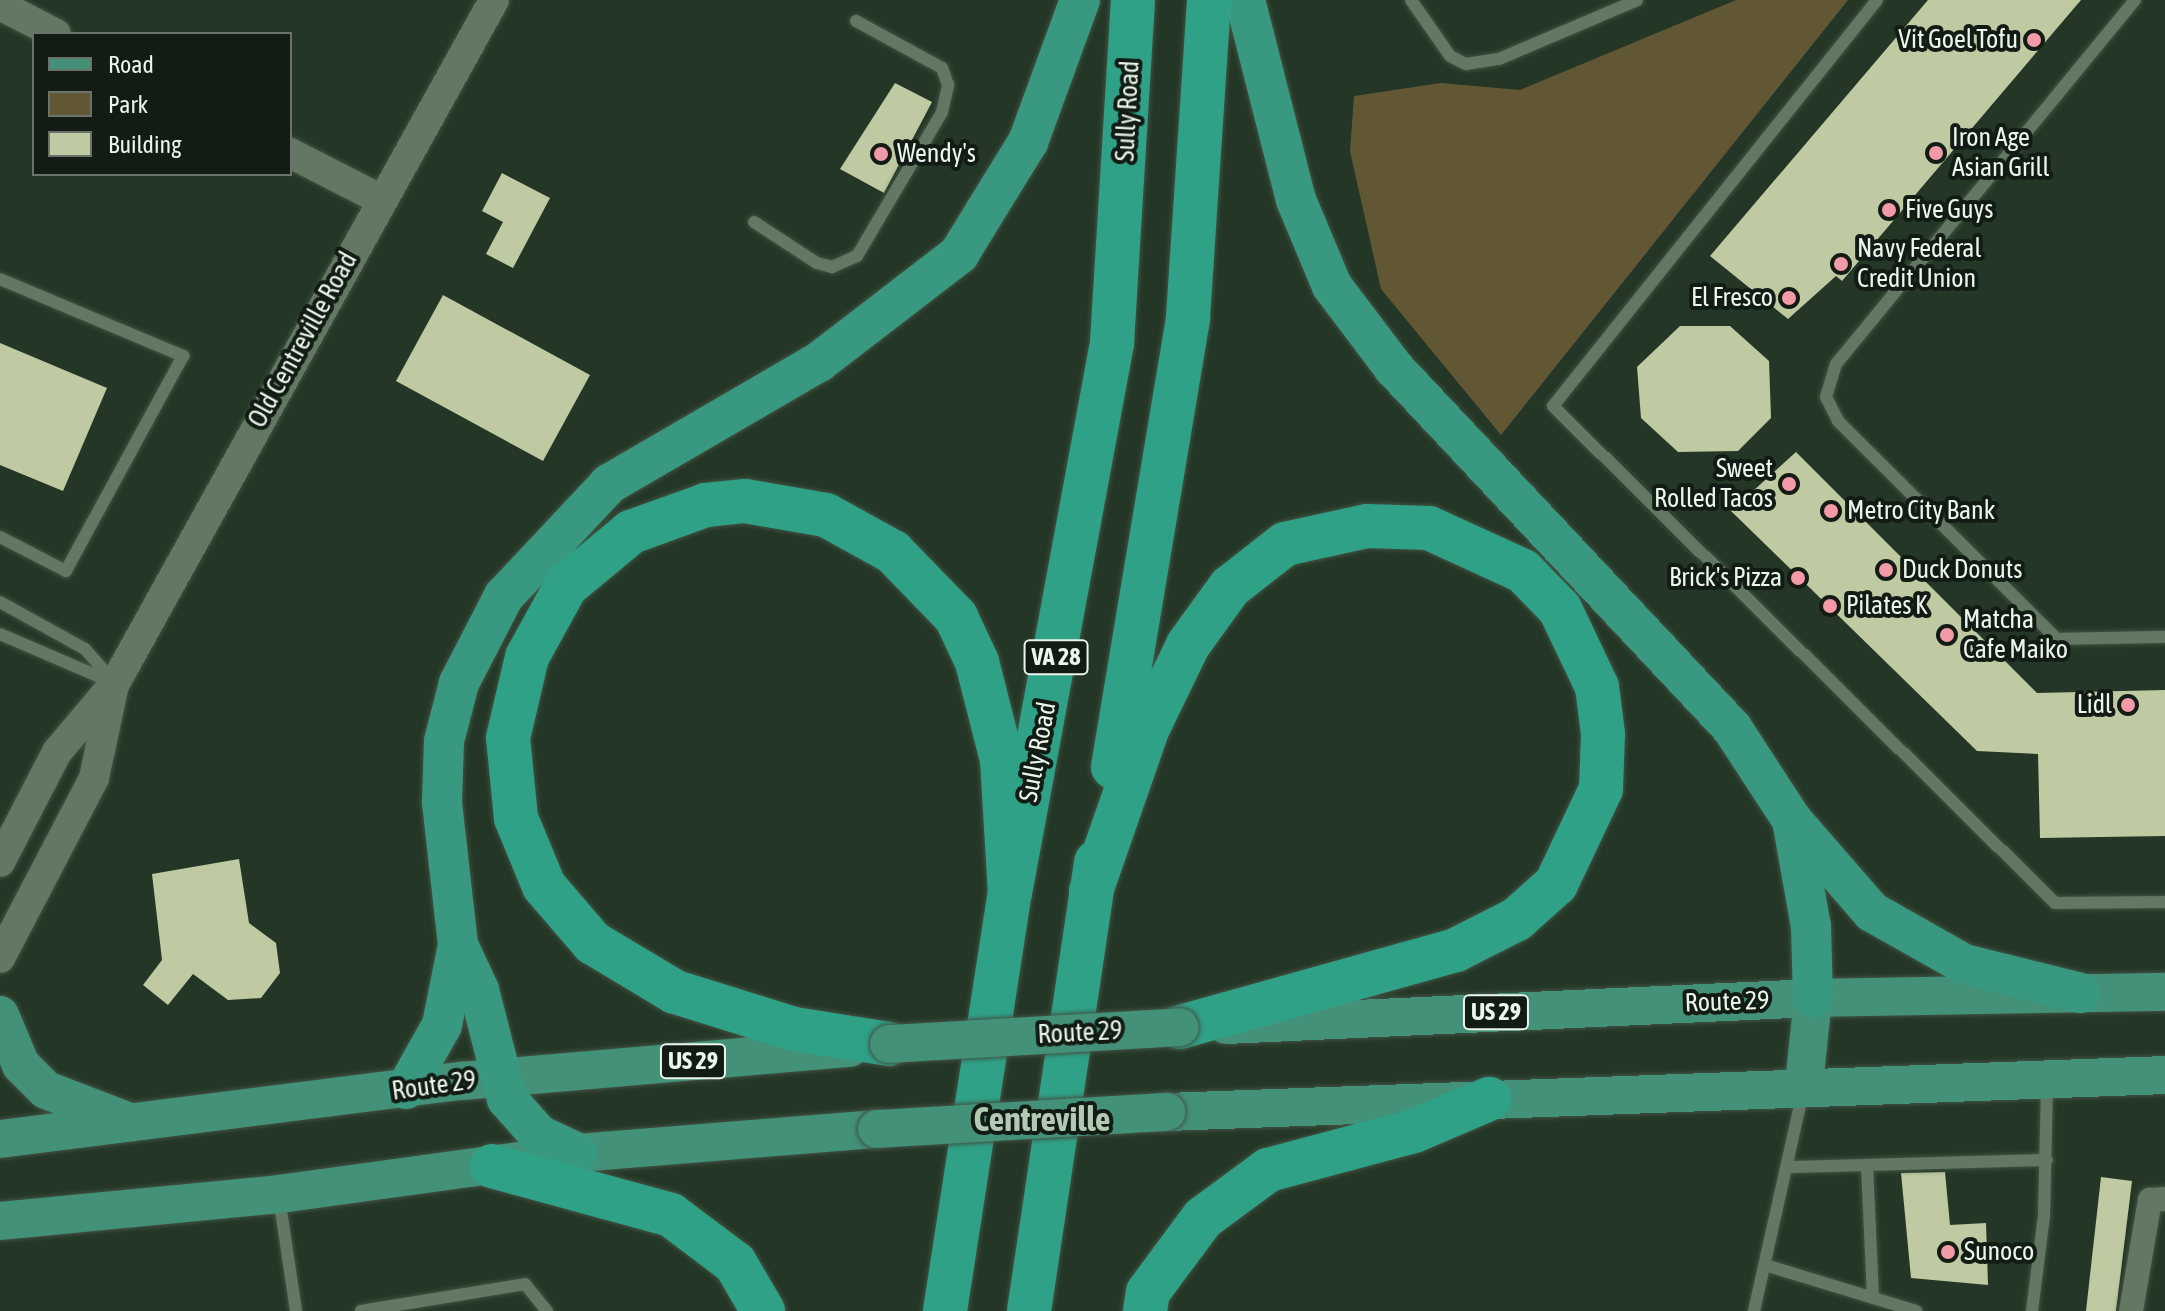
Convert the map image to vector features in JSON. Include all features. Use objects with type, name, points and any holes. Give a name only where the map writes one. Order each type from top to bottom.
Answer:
[{"type":"highway","points":[[406,1089],[442,1025],[458,945],[441,767],[459,683],[504,596],[609,484],[819,362],[959,254],[1028,142],[1080,0]]},
{"type":"highway","name":"Sully Road","points":[[945,1311],[1010,893],[1112,343],[1133,0]]},
{"type":"highway","name":"VA 28","points":[[1029,1311],[1091,891],[1188,317],[1209,0]]},
{"type":"highway","points":[[1245,0],[1273,127],[1332,286],[1471,457],[1732,728],[1792,820],[1872,912],[1901,933],[1964,964],[2080,993]]},
{"type":"highway","points":[[889,1044],[794,1029],[675,992],[593,943],[550,895],[516,818],[508,738],[527,657],[566,586],[631,532],[670,513],[732,502],[826,515],[893,552],[956,617],[977,662],[1002,760],[1010,893]]},
{"type":"highway","points":[[1091,891],[1147,730],[1188,645],[1230,587],[1285,544],[1367,526],[1429,528],[1523,571],[1560,609],[1597,687],[1603,734],[1601,789],[1556,884],[1517,919],[1456,950],[1180,1027]]},
{"type":"highway","points":[[1792,820],[1811,927],[1813,998]]},
{"type":"highway","points":[[458,945],[479,990],[496,1078],[539,1135],[578,1153]]},
{"type":"highway","points":[[1145,1311],[1148,1292],[1203,1218],[1268,1170],[1414,1131],[1489,1099]]},
{"type":"highway","points":[[492,1166],[671,1215],[735,1263],[763,1311]]},
{"type":"main road","name":"Route 29","points":[[0,1139],[141,1126],[496,1078],[889,1044],[1180,1027],[1813,998],[2165,992]]},
{"type":"main road","points":[[1804,1084],[1813,998]]},
{"type":"main road","points":[[0,1015],[21,1065],[46,1090],[141,1126]]},
{"type":"main road","points":[[0,1221],[279,1194],[578,1153],[877,1129],[1167,1112],[1804,1084],[2165,1075]]},
{"type":"street","name":"Old Centreville Road","points":[[0,862],[57,752],[115,683],[380,199],[494,0]]},
{"type":"street","points":[[0,5],[52,32]]},
{"type":"street","points":[[292,154],[380,199]]},
{"type":"street","name":"Old Centreville Road","points":[[0,958],[94,778],[115,683]]},
{"type":"street","points":[[2131,1311],[2150,1200],[2165,1199]]},
{"type":"lane","points":[[1411,0],[1450,56],[1466,64],[1499,59],[1637,0]]},
{"type":"lane","points":[[1877,0],[1553,406],[2055,903],[2165,902]]},
{"type":"lane","points":[[2135,0],[1836,364],[1826,397],[1838,421],[2057,639],[2165,637]]},
{"type":"lane","points":[[754,222],[817,263],[832,267],[857,256],[942,112],[948,85],[942,68],[856,21]]},
{"type":"lane","points":[[0,279],[183,356],[66,571],[0,537]]},
{"type":"lane","points":[[0,602],[85,649],[115,683]]},
{"type":"lane","points":[[0,634],[115,683]]},
{"type":"lane","points":[[2032,1311],[2047,1160],[2047,1078]]},
{"type":"lane","points":[[1754,1311],[1790,1167],[1804,1084]]},
{"type":"lane","points":[[1790,1167],[2047,1160]]},
{"type":"lane","points":[[1867,1165],[1873,1298]]},
{"type":"lane","points":[[279,1194],[296,1311]]},
{"type":"lane","points":[[1765,1265],[1916,1311]]},
{"type":"lane","points":[[361,1311],[525,1284],[547,1311]]},
{"type":"green space","points":[[1736,0],[1848,0],[1501,435],[1381,289],[1350,151],[1354,96],[1441,83],[1520,90]]},
{"type":"building","points":[[1928,0],[2081,0],[1842,281],[1836,276],[1788,319],[1710,256]]},
{"type":"building","name":"Wendy's","points":[[895,83],[932,102],[884,193],[840,169]]},
{"type":"building","points":[[502,173],[550,198],[513,268],[486,254],[503,222],[482,211]]},
{"type":"building","points":[[443,295],[590,375],[543,461],[396,381]]},
{"type":"building","points":[[1680,326],[1730,326],[1769,361],[1771,418],[1738,451],[1678,452],[1641,418],[1637,367]]},
{"type":"building","points":[[0,343],[107,388],[63,491],[0,465]]},
{"type":"building","points":[[1796,452],[2037,693],[2165,690],[2165,836],[2040,838],[2038,754],[1977,751],[1731,511]]},
{"type":"building","points":[[239,859],[249,923],[276,943],[280,973],[261,998],[228,1000],[193,974],[168,1005],[143,985],[162,960],[152,874]]},
{"type":"building","name":"Sunoco","points":[[1945,1172],[1950,1225],[1986,1223],[1988,1285],[1911,1278],[1901,1173]]},
{"type":"building","points":[[2101,1177],[2132,1181],[2116,1311],[2086,1311]]},
{"type":"place","name":"Vit Goel Tofu","points":[[2034,40]]},
{"type":"place","name":"Iron Age Asian Grill","points":[[1936,153]]},
{"type":"place","name":"Wendy's","points":[[881,154]]},
{"type":"place","name":"Five Guys","points":[[1889,210]]},
{"type":"place","name":"Navy Federal Credit Union","points":[[1841,264]]},
{"type":"place","name":"El Fresco","points":[[1789,298]]},
{"type":"place","name":"Sweet Rolled Tacos","points":[[1789,484]]},
{"type":"place","name":"Metro City Bank","points":[[1831,511]]},
{"type":"place","name":"Duck Donuts","points":[[1886,570]]},
{"type":"place","name":"Brick's Pizza","points":[[1798,578]]},
{"type":"place","name":"Pilates K","points":[[1830,606]]},
{"type":"place","name":"Matcha Cafe Maiko","points":[[1947,635]]},
{"type":"place","name":"Lidl","points":[[2128,705]]},
{"type":"place","name":"Sunoco","points":[[1948,1252]]},
{"type":"district","name":"Centreville","points":[[1042,1119]]}]
